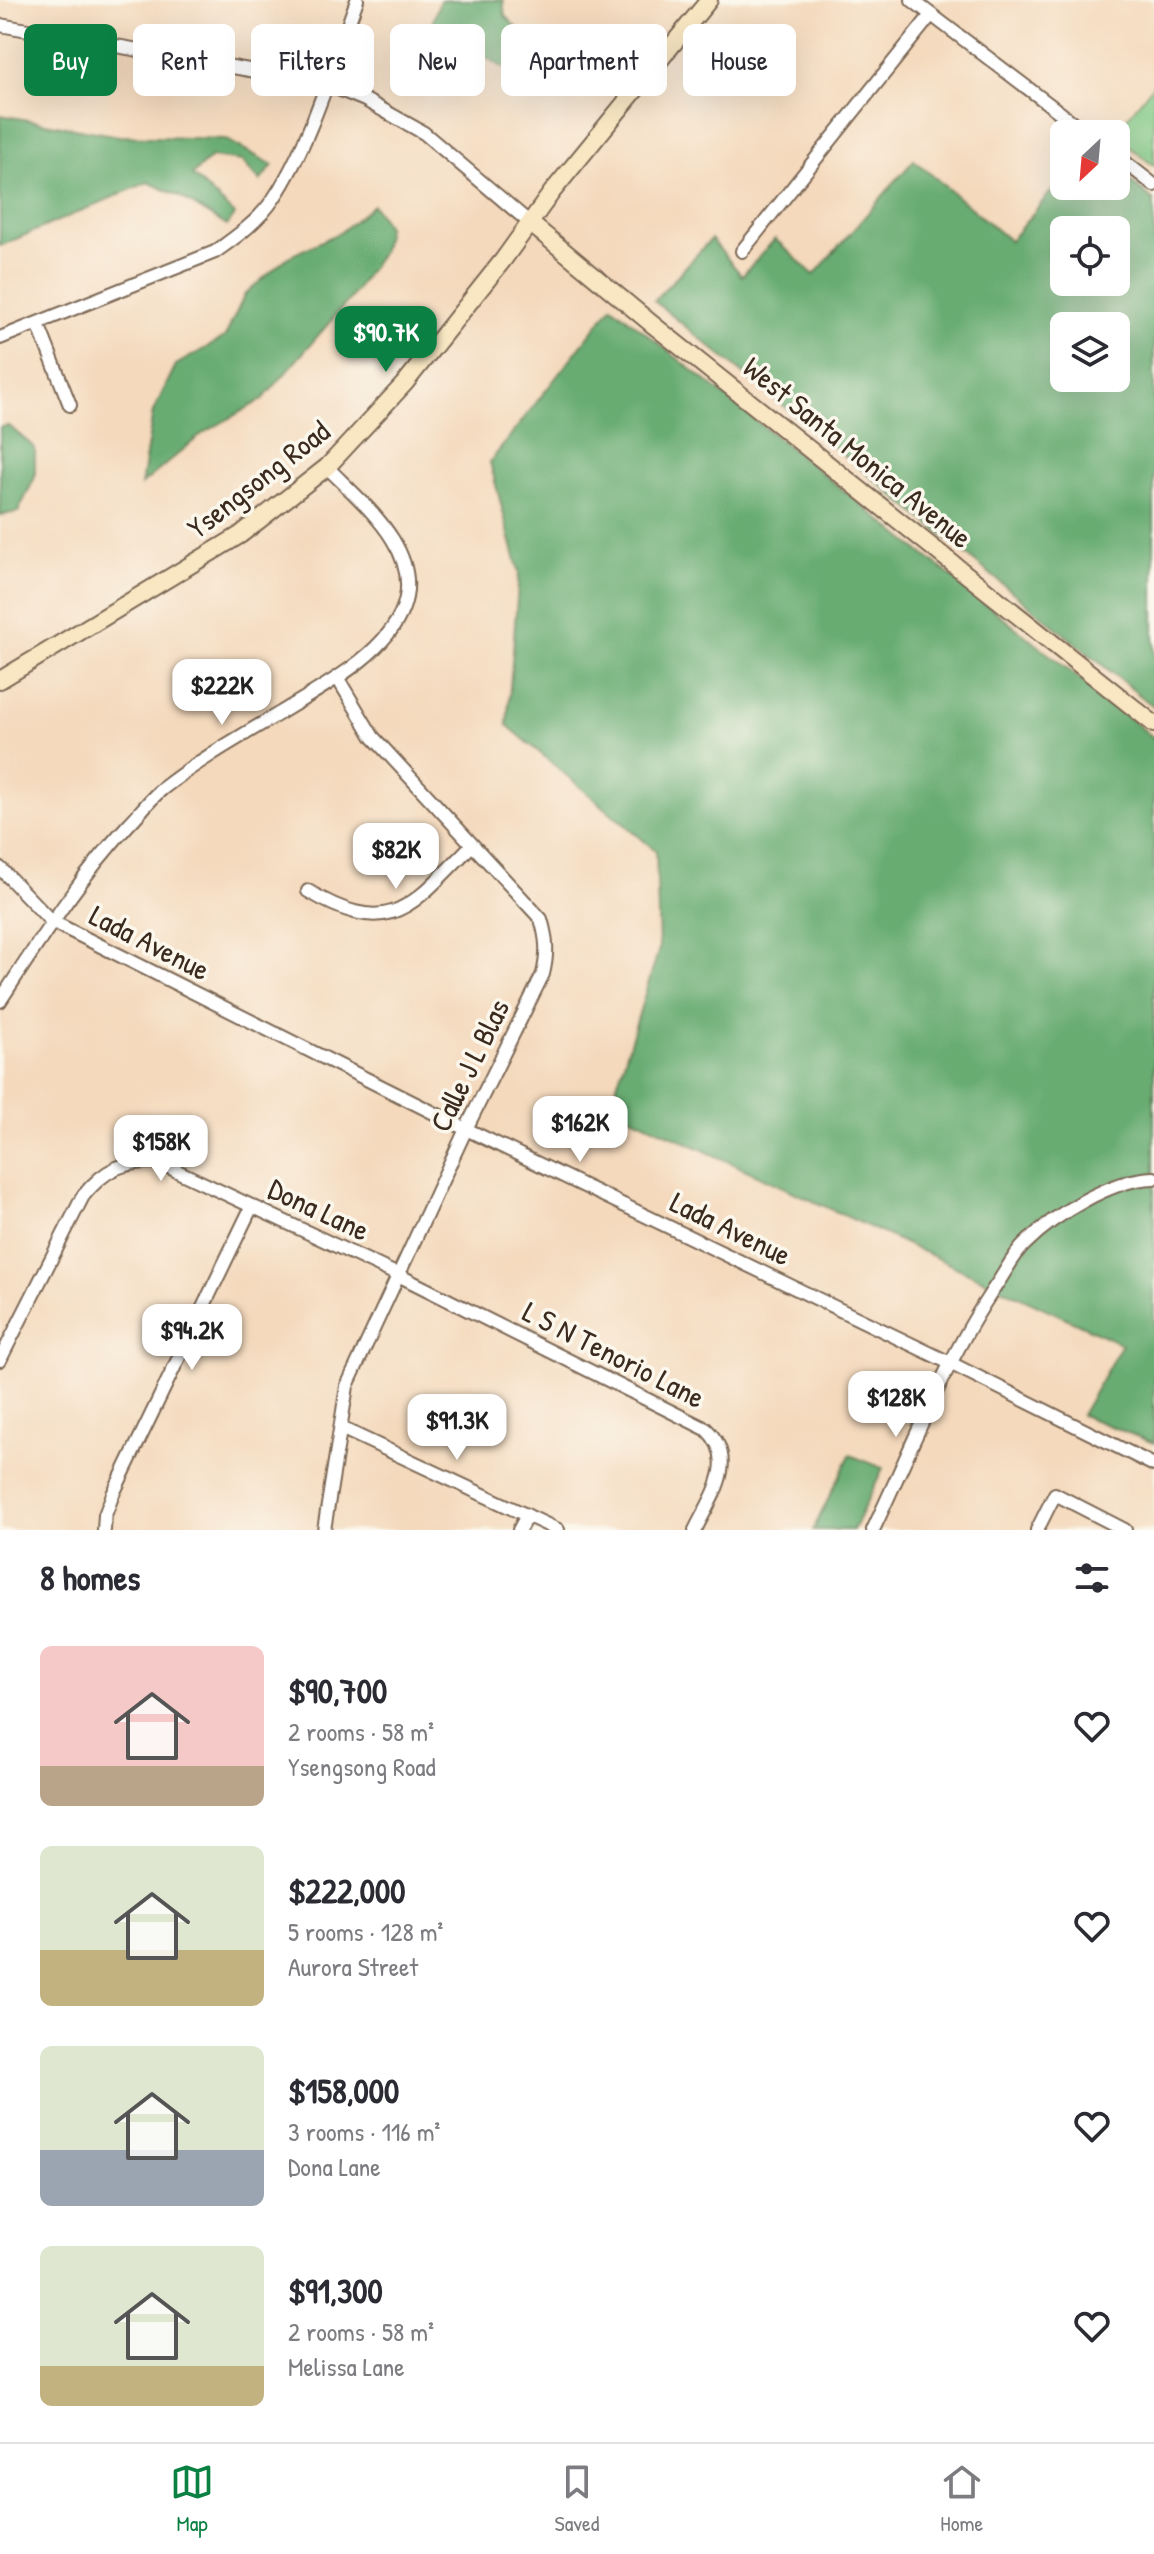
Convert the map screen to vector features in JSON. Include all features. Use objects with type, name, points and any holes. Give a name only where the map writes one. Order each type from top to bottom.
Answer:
[{"type":"main road","name":"Ysengsong Road","points":[[0,680],[240,535],[327,467],[405,383],[503,260],[552,192],[709,0]]},
{"type":"main road","name":"West Santa Monica Avenue","points":[[530,223],[1154,724]]},
{"type":"street","points":[[348,24],[357,0]]},
{"type":"street","points":[[912,0],[1070,120]]},
{"type":"street","points":[[742,251],[931,15]]},
{"type":"street","points":[[0,25],[251,70]]},
{"type":"street","points":[[0,338],[215,252],[242,234],[272,201],[294,164],[321,96]]},
{"type":"street","points":[[355,96],[424,133],[530,223]]},
{"type":"street","points":[[1130,166],[1154,185]]},
{"type":"street","points":[[38,324],[70,405]]},
{"type":"street","points":[[0,1001],[51,921],[101,855],[161,790],[337,677],[388,637],[403,607],[408,576],[397,547],[374,516],[327,467]]},
{"type":"street","name":"Calle J L Blas","points":[[324,1530],[347,1386],[466,1129],[543,974],[547,955],[547,937],[541,919],[373,737],[337,677]]},
{"type":"street","points":[[308,891],[332,905],[362,916],[393,913],[418,900],[471,846]]},
{"type":"street","name":"Lada Avenue","points":[[0,868],[51,921],[466,1129],[1154,1465]]},
{"type":"street","name":"Dona Lane","points":[[0,1360],[83,1196],[97,1179],[115,1167],[136,1161],[158,1162],[398,1275]]},
{"type":"street","points":[[873,1530],[980,1309],[1024,1244],[1063,1214],[1100,1192],[1154,1178]]},
{"type":"street","points":[[104,1530],[105,1515],[113,1494],[252,1206]]},
{"type":"street","name":"L S N Tenorio Lane","points":[[398,1275],[706,1429],[720,1446],[723,1468],[695,1530]]},
{"type":"street","points":[[341,1428],[558,1530]]},
{"type":"street","points":[[1037,1530],[1055,1494],[1125,1530]]},
{"type":"street","points":[[519,1530],[527,1515]]},
{"type":"green space","points":[[440,0],[503,0],[505,16],[513,24],[501,24],[501,66],[485,57],[485,24],[432,24]]},
{"type":"green space","points":[[1154,84],[1154,166],[1130,147],[1130,120],[1125,120]]},
{"type":"green space","points":[[0,115],[119,136],[225,139],[273,165],[260,181],[242,161],[211,157],[192,175],[235,215],[227,226],[179,196],[148,182],[0,246]]},
{"type":"green space","points":[[914,160],[1010,241],[1050,193],[1050,200],[1130,200],[1130,181],[1154,201],[1154,707],[654,301],[711,239],[742,276],[775,239],[814,275]]},
{"type":"green space","points":[[373,205],[387,226],[383,250],[350,299],[263,399],[202,434],[141,485],[153,412],[176,365],[225,337],[245,294],[288,257],[341,232]]},
{"type":"green space","points":[[612,306],[1154,738],[1154,1443],[1081,1415],[1122,1344],[610,1107],[659,949],[656,851],[507,725],[519,573],[490,462]]},
{"type":"green space","points":[[9,426],[35,448],[35,477],[18,512],[0,515],[0,427]]},
{"type":"green space","points":[[850,1455],[883,1468],[853,1530],[813,1530]]}]
